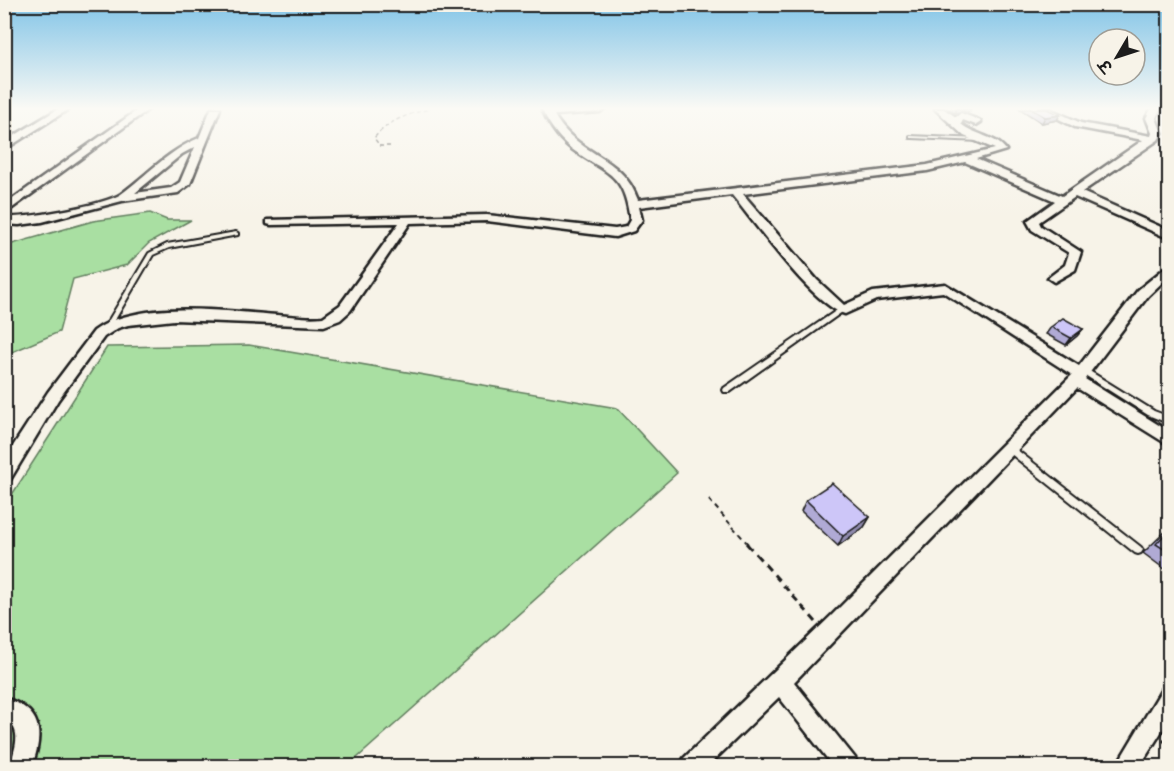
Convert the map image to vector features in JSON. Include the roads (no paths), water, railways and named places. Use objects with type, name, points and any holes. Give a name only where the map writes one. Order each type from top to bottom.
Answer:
[{"type":"street","points":[[4,211],[95,145]]},
{"type":"street","points":[[122,198],[178,152],[191,145]]},
{"type":"street","points":[[4,220],[19,222],[36,220],[122,198],[164,193],[181,188],[185,184],[199,145]]},
{"type":"street","points":[[271,222],[504,219],[615,232],[630,229],[634,225],[634,204],[618,175],[611,167],[574,145]]},
{"type":"street","points":[[634,204],[927,168],[1002,149],[993,145]]},
{"type":"street","points":[[1054,278],[1071,267],[1075,252],[1032,223],[1142,145]]},
{"type":"street","points":[[967,159],[1062,200]]},
{"type":"street","points":[[1074,192],[1170,236]]},
{"type":"street","points":[[736,193],[812,283],[842,310],[873,296],[945,288],[1080,374],[1170,440]]},
{"type":"street","points":[[4,475],[53,396],[99,334],[107,328],[127,320],[175,316],[319,322],[329,320],[342,312],[406,221]]},
{"type":"street","points":[[692,766],[781,682],[826,633],[1080,374],[1113,335],[1143,293],[1170,268]]},
{"type":"street","points":[[781,682],[847,766]]},
{"type":"street","points":[[1127,766],[1170,697]]},
{"type":"street","points":[[4,709],[12,710],[24,719],[29,732],[28,746],[21,766]]},
{"type":"lane","points":[[107,328],[151,254],[156,250],[236,234]]},
{"type":"lane","points":[[727,390],[842,310]]},
{"type":"lane","points":[[1080,374],[1170,421]]},
{"type":"lane","points":[[1008,448],[1138,550]]}]
